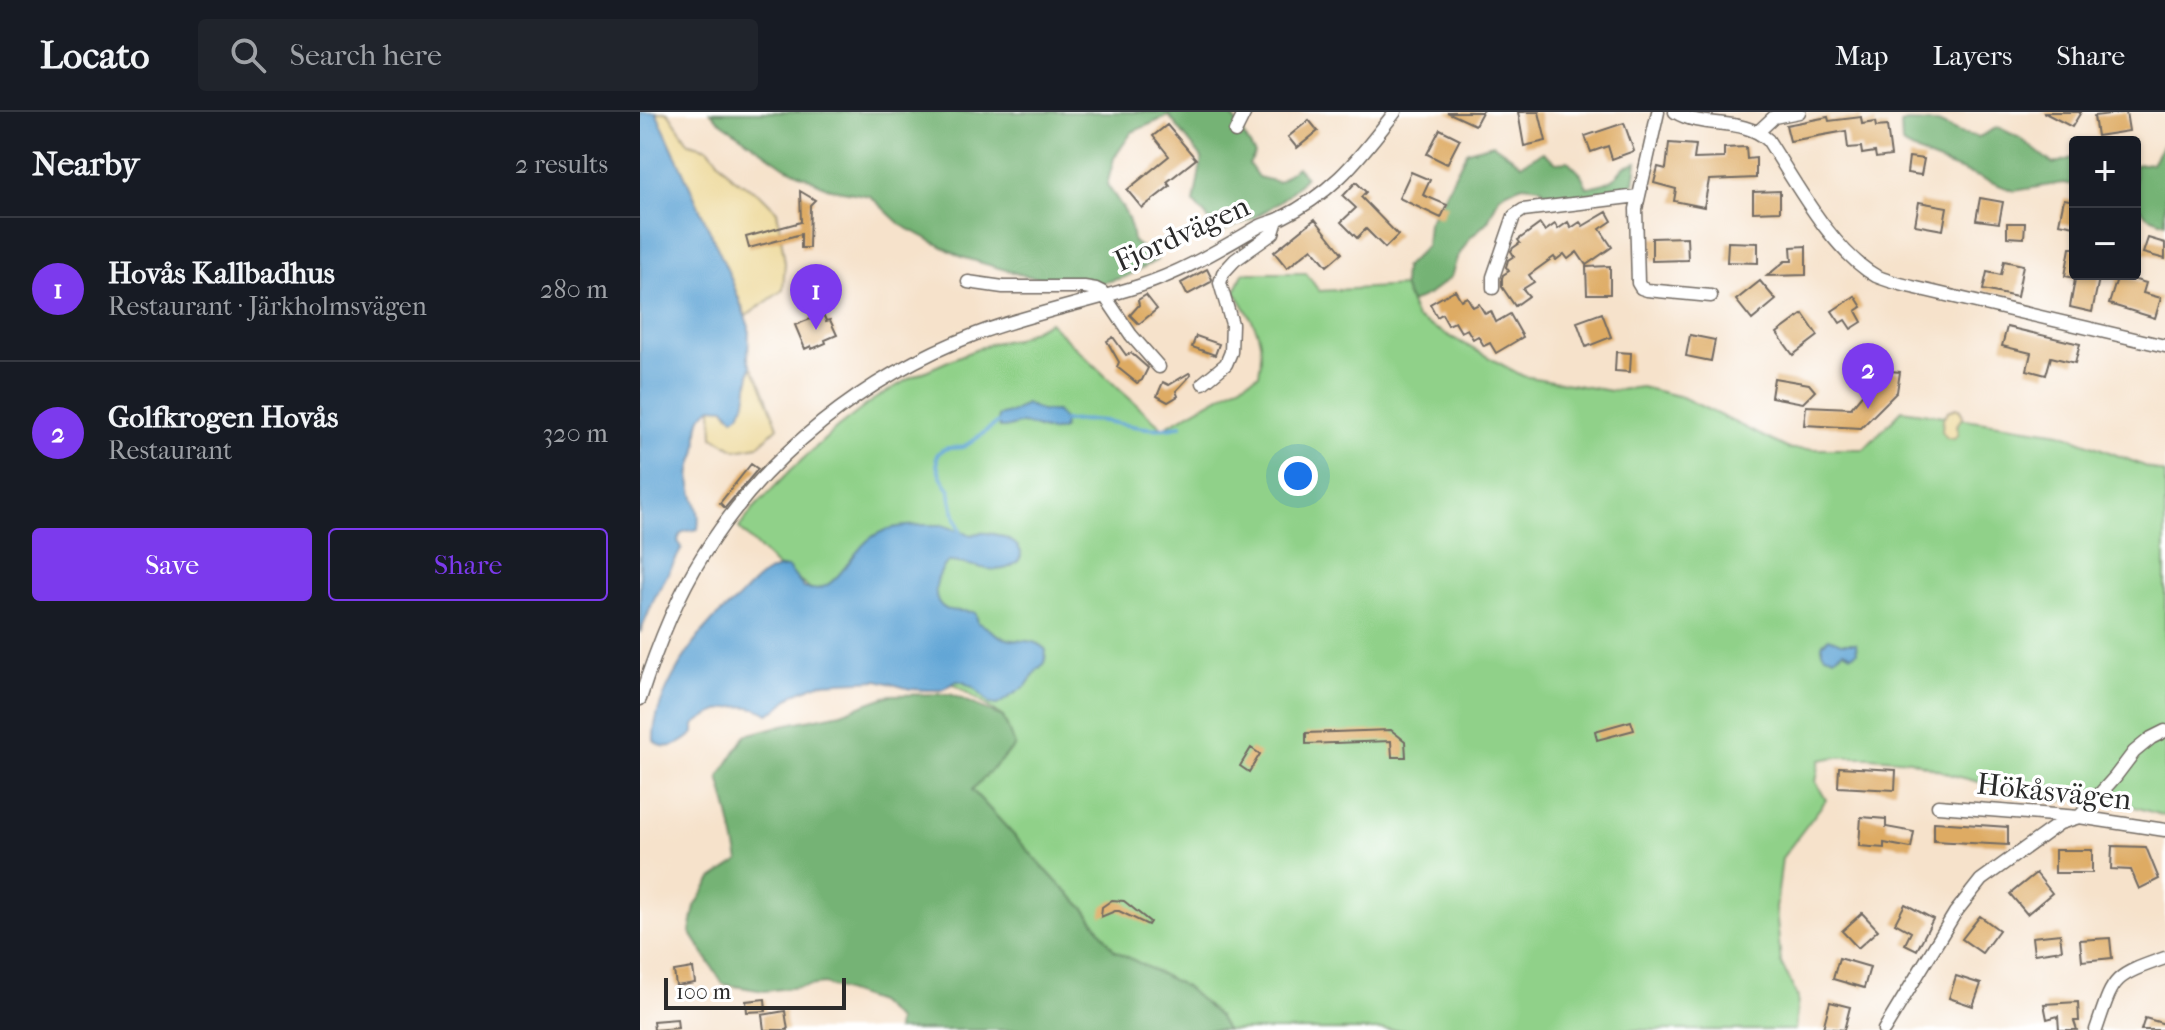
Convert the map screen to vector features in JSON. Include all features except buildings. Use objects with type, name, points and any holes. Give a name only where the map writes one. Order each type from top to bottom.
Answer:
[{"type":"street","points":[[1235,132],[1245,112]]},
{"type":"street","name":"Fjordvägen","points":[[968,282],[1003,287],[1084,287],[1096,289],[1104,296],[1141,286],[1202,259],[1312,200],[1340,178],[1395,112]]},
{"type":"street","points":[[1658,112],[1638,196],[1637,279],[1641,288],[1647,290],[1711,296]]},
{"type":"street","points":[[1675,112],[1701,122],[1759,131],[1825,228],[1876,276],[2165,346]]},
{"type":"street","points":[[1759,131],[1774,117],[1799,112]]},
{"type":"street","points":[[1493,288],[1493,277],[1514,216],[1523,210],[1638,196]]},
{"type":"street","name":"Fjordvägen","points":[[1203,383],[1226,364],[1231,352],[1232,324],[1220,283],[1223,273],[1273,233],[1277,220]]},
{"type":"street","points":[[640,699],[664,632],[703,554],[755,488],[806,436],[857,395],[949,345],[1031,316],[1104,296],[1131,335],[1159,367]]},
{"type":"street","points":[[1884,1030],[1967,895],[1981,880],[2060,823],[2079,817],[2134,752],[2165,731]]},
{"type":"street","name":"Hökåsvägen","points":[[1938,806],[2079,817],[2165,830]]},
{"type":"street","points":[[2096,1030],[2116,980],[2131,970],[2165,958]]},
{"type":"green space","points":[[711,112],[1230,112],[1255,154],[1249,164],[1258,177],[1278,182],[1297,167],[1306,177],[1267,210],[1220,232],[1194,203],[1202,158],[1169,116],[1132,132],[1114,158],[1107,185],[1128,218],[1133,242],[1157,260],[1125,277],[1098,284],[1026,276],[962,257],[901,225],[870,196],[831,189],[785,167]]},
{"type":"green space","points":[[1938,123],[1979,137],[1998,127],[2020,138],[2053,164],[2069,159],[2069,184],[2014,191],[1902,144],[1901,124]]},
{"type":"green space","points":[[2165,141],[2165,223],[2147,216],[2141,210],[2141,164],[2152,163]]},
{"type":"green space","points":[[1493,144],[1522,164],[1543,152],[1556,162],[1568,161],[1581,174],[1587,187],[1608,182],[1625,167],[1637,162],[1634,183],[1625,189],[1567,202],[1539,187],[1523,185],[1507,191],[1499,197],[1488,221],[1470,238],[1457,258],[1451,277],[1428,295],[1410,303],[1403,286],[1404,268],[1426,246],[1428,223],[1467,151]]},
{"type":"green space","points":[[1243,273],[1306,273],[1319,291],[1403,286],[1416,318],[1523,376],[1611,391],[1641,387],[1682,397],[1789,449],[1864,449],[1902,410],[2061,433],[2165,474],[2165,816],[2088,793],[2056,802],[1952,775],[1910,760],[1836,757],[1820,760],[1816,782],[1826,800],[1782,858],[1776,909],[1781,963],[1798,998],[1795,1030],[1226,1030],[1218,1016],[1114,950],[1086,910],[971,789],[1015,746],[1003,717],[775,565],[739,528],[791,470],[873,400],[912,377],[992,343],[1016,339],[1049,322],[1163,428],[1259,374],[1261,350],[1257,330],[1235,292]]},
{"type":"green space","points":[[950,694],[1003,717],[1015,746],[972,790],[1086,910],[1114,950],[1186,987],[1218,1016],[1226,1030],[896,1030],[897,1020],[877,1002],[824,984],[764,991],[723,984],[690,932],[695,906],[712,879],[739,861],[719,777],[746,735],[841,713],[890,695]]},
{"type":"sand","points":[[656,112],[668,112],[689,143],[708,148],[733,178],[761,195],[777,211],[785,263],[783,290],[746,316],[730,276]]},
{"type":"sand","points":[[751,366],[778,427],[758,446],[736,450],[713,437],[712,407],[725,408],[728,414],[746,400]]},
{"type":"sand","points":[[1956,408],[1963,416],[1957,425],[1958,434],[1954,439],[1947,438],[1942,431],[1943,419],[1948,411]]},
{"type":"water","points":[[640,112],[656,112],[730,276],[749,327],[748,358],[751,366],[746,400],[740,414],[733,418],[725,408],[712,407],[700,420],[690,477],[698,511],[698,529],[685,531],[679,537],[682,548],[655,597],[640,633]]},
{"type":"water","points":[[1026,404],[1041,411],[1056,411],[1064,421],[1063,429],[1052,431],[1021,424],[1000,428],[998,416]]},
{"type":"water","points":[[942,525],[972,535],[998,535],[1020,550],[1021,556],[1009,568],[992,569],[948,562],[938,579],[936,593],[940,605],[946,609],[973,612],[978,623],[999,635],[1030,641],[1046,650],[1045,663],[1026,686],[997,705],[990,704],[974,688],[957,681],[942,690],[910,689],[878,680],[822,683],[794,694],[768,714],[750,707],[730,708],[702,719],[694,725],[694,733],[680,743],[664,746],[654,741],[665,693],[683,659],[714,619],[760,577],[788,568],[804,588],[825,586],[878,533],[896,527]]},
{"type":"water","points":[[1829,638],[1841,643],[1856,643],[1857,652],[1852,655],[1844,651],[1834,658],[1825,655],[1822,644]]},
{"type":"waterway","points":[[1064,421],[1099,420],[1152,428],[1181,425]]},
{"type":"waterway","points":[[960,531],[950,490],[938,470],[937,455],[946,449],[966,445],[998,423]]},
{"type":"place","name":"Hovås Kallbadhus","points":[[816,330]]},
{"type":"place","name":"Golfkrogen Hovås","points":[[1868,409]]}]
